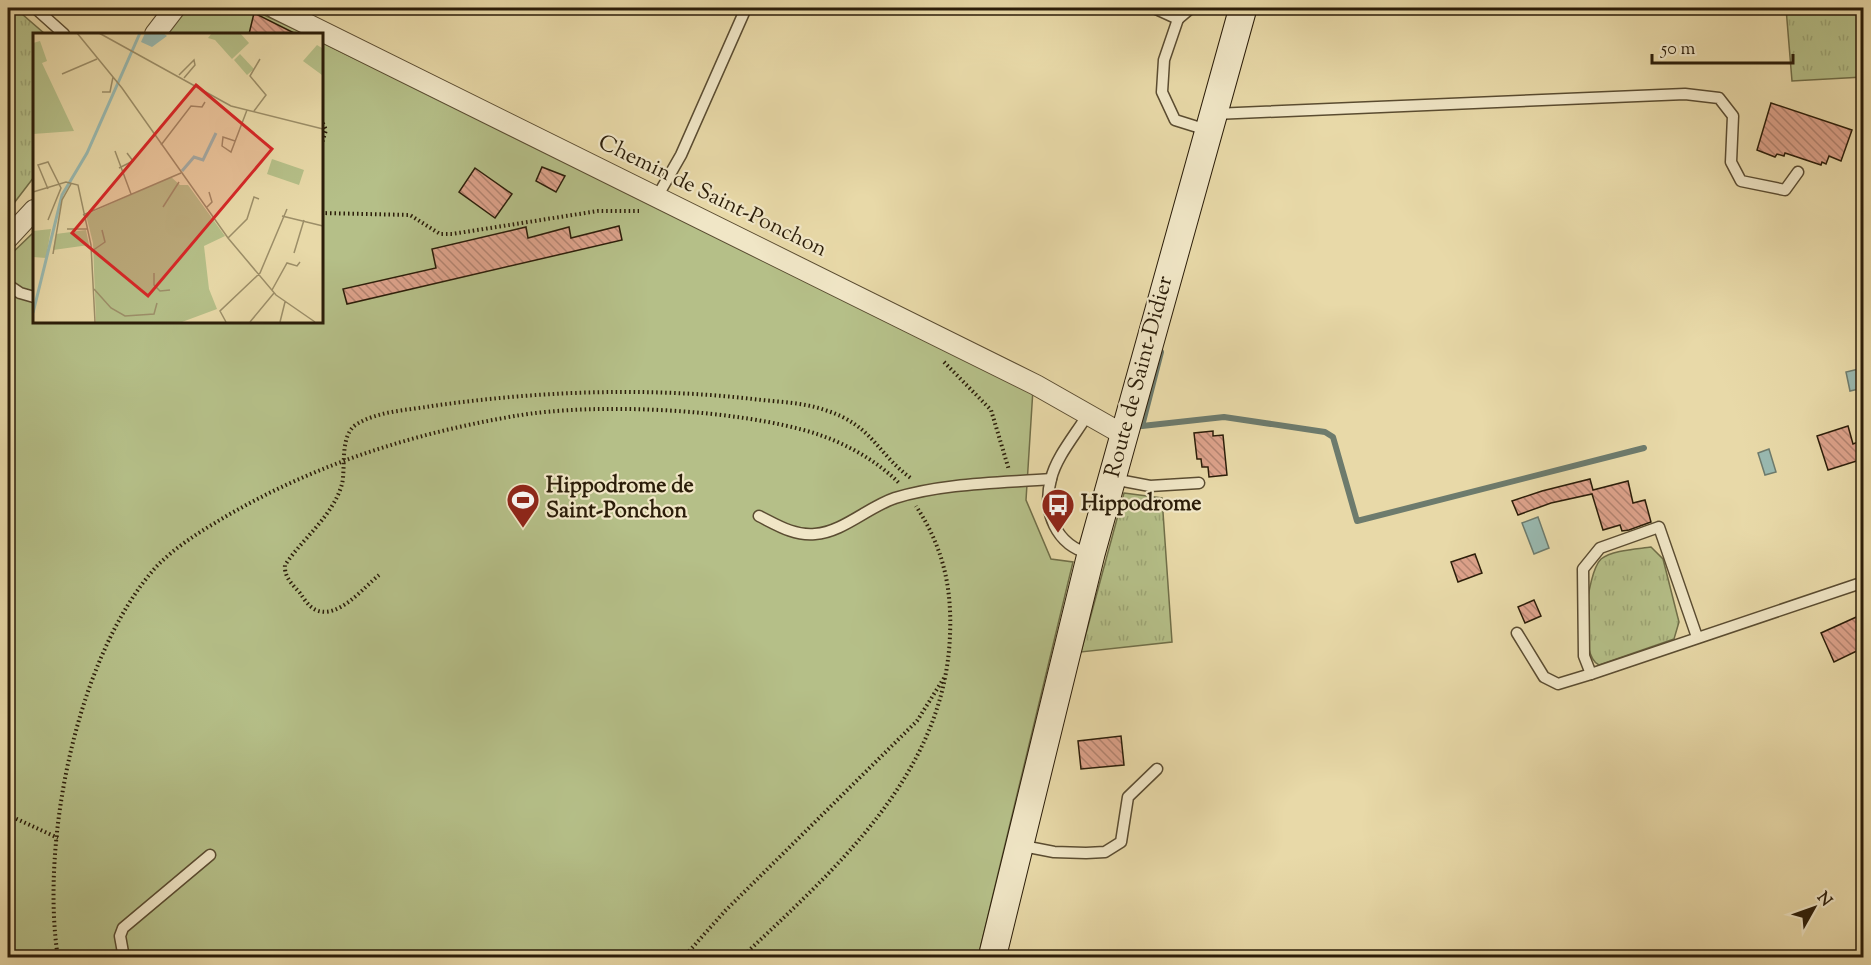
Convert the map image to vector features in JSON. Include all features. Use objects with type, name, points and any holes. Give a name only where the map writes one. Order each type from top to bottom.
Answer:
[{"type":"main road","name":"Route de Saint-Didier","points":[[992,957],[1091,554],[1209,122],[1243,8]]},
{"type":"street","points":[[156,33],[175,8]]},
{"type":"street","name":"Chemin de Saint-Ponchon","points":[[275,8],[657,197],[1088,414],[1124,435]]},
{"type":"street","points":[[8,238],[33,211]]},
{"type":"lane","points":[[35,8],[63,33]]},
{"type":"lane","points":[[657,197],[681,155],[746,8]]},
{"type":"lane","points":[[1154,8],[1178,19]]},
{"type":"lane","points":[[1191,8],[1178,19],[1164,60],[1162,92],[1175,120],[1209,122],[1685,94],[1719,98],[1733,116],[1731,162],[1741,181],[1785,190],[1798,172]]},
{"type":"lane","points":[[8,285],[33,297]]},
{"type":"lane","points":[[1088,414],[1051,479],[1048,502],[1050,519],[1058,534],[1070,545],[1091,554]]},
{"type":"lane","points":[[759,516],[797,533],[817,534],[834,529],[883,502],[909,495],[934,490],[1051,479]]},
{"type":"lane","points":[[1112,479],[1150,486],[1199,483]]},
{"type":"lane","points":[[1591,674],[1584,656],[1583,569],[1600,548],[1659,527],[1697,637]]},
{"type":"lane","points":[[1517,633],[1544,677],[1558,684],[1863,582]]},
{"type":"lane","points":[[1018,845],[1054,852],[1105,852],[1120,842],[1128,797],[1157,769]]},
{"type":"lane","points":[[124,957],[120,936],[123,928],[210,855]]},
{"type":"path","points":[[322,121],[326,130],[322,143]]},
{"type":"path","points":[[322,213],[410,215],[440,234],[452,234],[598,211],[641,211]]},
{"type":"path","points":[[938,356],[992,410],[999,427],[1012,482]]},
{"type":"path","points":[[379,575],[337,610],[319,612],[312,608],[284,573],[285,565],[291,555],[331,509],[338,495],[347,438],[352,429],[357,424],[393,412],[462,402],[635,392],[698,394],[800,405],[824,409],[861,426],[909,476],[934,490]]},
{"type":"path","points":[[58,957],[54,920],[58,838],[67,771],[86,693],[114,628],[146,579],[177,548],[208,527],[282,486],[344,461],[405,441],[516,415],[572,410],[693,413],[758,421],[831,439],[886,471],[909,495],[937,543],[947,575],[951,600],[947,671],[937,710],[918,756],[882,813],[832,871],[741,957]]},
{"type":"path","points":[[683,957],[725,911],[917,721],[936,694],[947,671]]},
{"type":"path","points":[[8,815],[58,838]]},
{"type":"green space","points":[[8,8],[15,8],[44,33],[33,33],[33,178],[11,207],[8,204]]},
{"type":"green space","points":[[182,8],[249,8],[303,33],[167,33]]},
{"type":"green space","points":[[1786,8],[1859,8],[1863,32],[1863,77],[1792,81]]},
{"type":"green space","name":"Hippodrome de Saint-Ponchon","points":[[322,42],[1033,389],[1026,500],[1051,559],[1073,562],[978,957],[8,957],[8,257],[33,233],[33,322],[322,322]]},
{"type":"green space","points":[[1124,493],[1162,498],[1172,642],[1081,652]]},
{"type":"green space","points":[[1651,547],[1663,559],[1679,622],[1674,639],[1599,665],[1592,658],[1586,631],[1588,597],[1596,567],[1606,556],[1625,550]]},
{"type":"water","points":[[1863,368],[1863,388],[1850,391],[1846,372]]},
{"type":"water","points":[[1769,449],[1776,472],[1765,475],[1758,453]]},
{"type":"water","points":[[1538,517],[1549,548],[1534,554],[1522,523]]},
{"type":"building","points":[[254,13],[294,33],[249,33]]},
{"type":"building","points":[[1771,103],[1852,130],[1841,161],[1829,156],[1826,164],[1822,162],[1821,165],[1785,153],[1784,156],[1777,154],[1775,157],[1757,150]]},
{"type":"building","points":[[542,167],[565,176],[556,192],[536,181]]},
{"type":"building","points":[[475,168],[512,194],[495,218],[459,192]]},
{"type":"building","points":[[619,226],[622,240],[347,304],[343,289],[436,268],[432,249],[526,227],[528,238],[569,227],[571,238]]},
{"type":"building","points":[[1848,426],[1853,444],[1863,440],[1863,459],[1828,470],[1817,436]]},
{"type":"building","points":[[1213,431],[1213,436],[1223,435],[1227,475],[1209,477],[1208,467],[1202,467],[1201,459],[1197,459],[1194,433]]},
{"type":"building","points":[[1590,479],[1593,490],[1628,481],[1633,503],[1645,500],[1651,522],[1629,530],[1622,531],[1620,525],[1603,530],[1592,494],[1551,503],[1518,515],[1512,501],[1542,491]]},
{"type":"building","points":[[1475,554],[1482,573],[1458,582],[1451,562]]},
{"type":"building","points":[[1534,600],[1541,616],[1525,623],[1518,607]]},
{"type":"building","points":[[1863,614],[1863,648],[1834,662],[1821,633]]},
{"type":"building","points":[[1121,736],[1124,765],[1081,769],[1078,741]]},
{"type":"waterway","points":[[1161,352],[1142,426],[1224,417],[1325,432],[1333,437],[1357,521],[1644,448]]},
{"type":"place","name":"Hippodrome de Saint-Ponchon","points":[[523,529]]},
{"type":"place","name":"Hippodrome","points":[[1058,534]]}]
